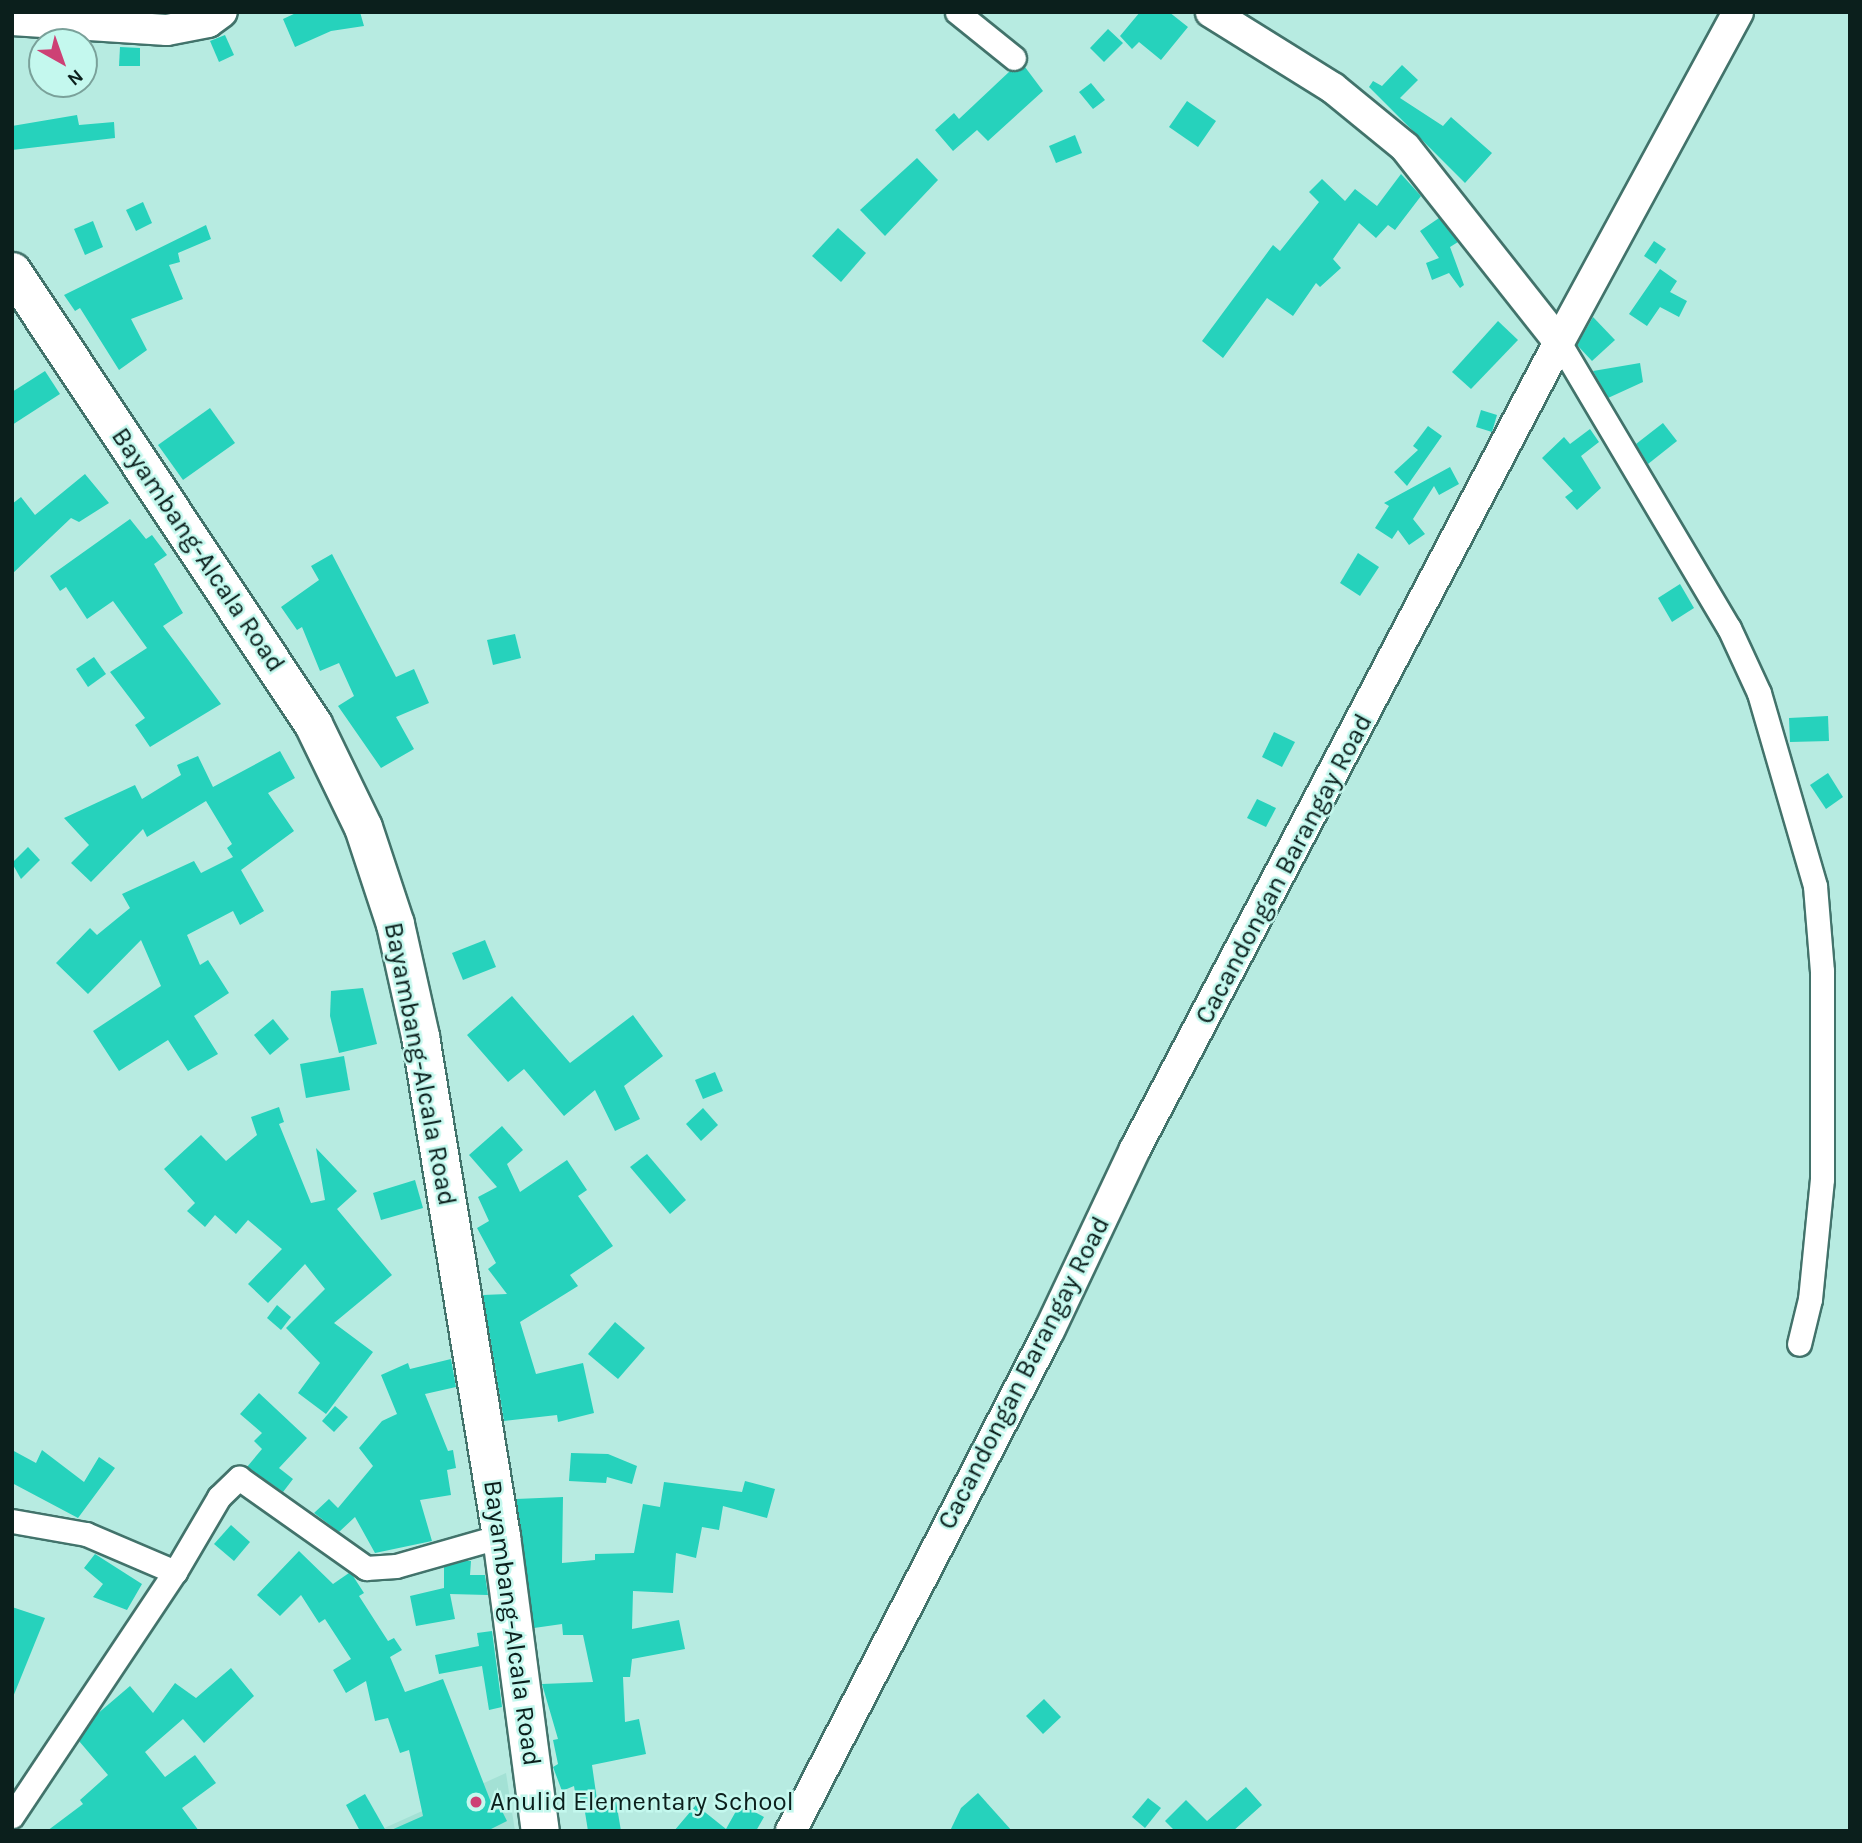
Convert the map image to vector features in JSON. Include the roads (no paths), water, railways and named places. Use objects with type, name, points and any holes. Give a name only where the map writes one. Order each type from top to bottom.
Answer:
[{"type":"main road","name":"Bayambang-Alcala Road","points":[[12,271],[313,724],[363,827],[395,923],[420,1036],[501,1536],[540,1831]]},
{"type":"street","points":[[12,20],[149,31],[190,27],[222,12]]},
{"type":"street","points":[[957,12],[1014,58]]},
{"type":"street","points":[[1211,12],[1333,88],[1405,147],[1559,342],[1734,639],[1759,693],[1815,886],[1822,971],[1822,1179],[1810,1299],[1799,1344]]},
{"type":"street","name":"Cacandongan Barangay Road","points":[[791,1831],[1049,1331],[1135,1149],[1559,342],[1738,12]]},
{"type":"street","points":[[12,1816],[175,1572],[219,1497],[239,1478],[366,1568],[396,1566],[501,1536]]},
{"type":"street","points":[[12,1521],[86,1534],[175,1572]]},
{"type":"place","name":"Anulid Elementary School","points":[[476,1802]]}]
